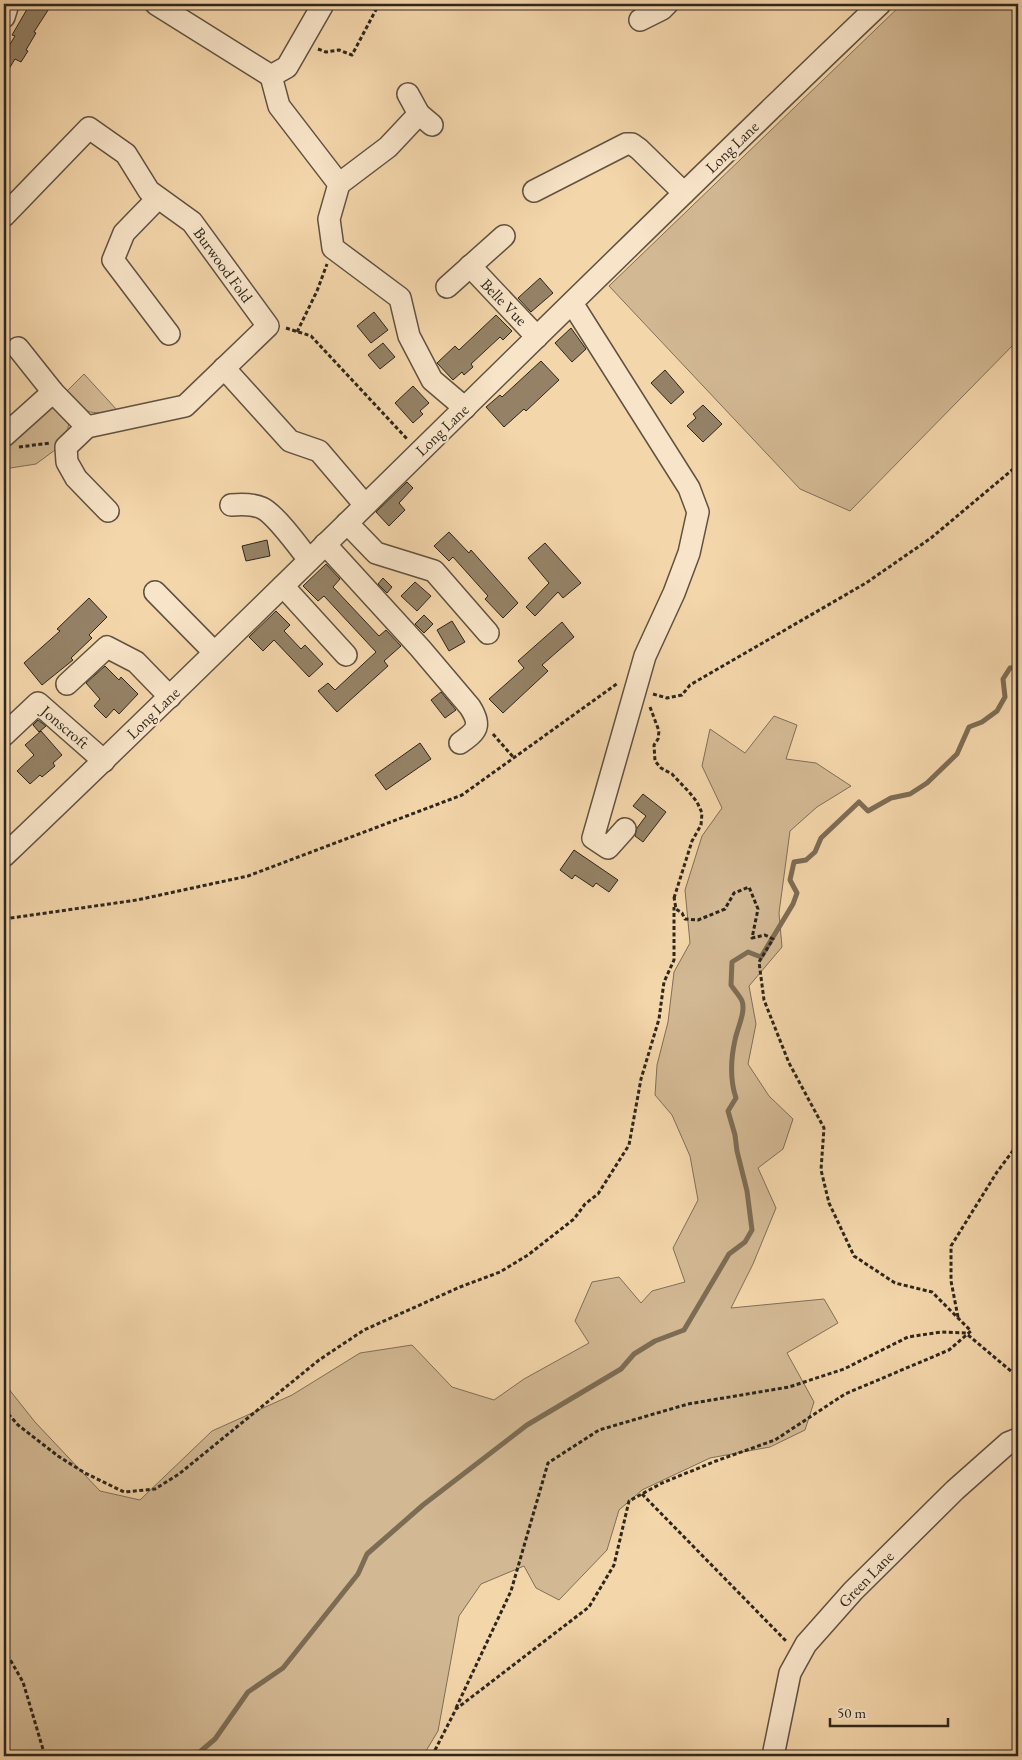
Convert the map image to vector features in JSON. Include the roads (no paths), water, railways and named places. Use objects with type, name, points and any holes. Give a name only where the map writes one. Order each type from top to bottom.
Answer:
[{"type":"street","points":[[4,17],[8,4]]},
{"type":"street","points":[[156,4],[271,76],[279,106],[340,184]]},
{"type":"street","points":[[640,20],[667,4]]},
{"type":"street","name":"Long Lane","points":[[4,856],[170,697],[348,523],[364,505],[880,4]]},
{"type":"street","points":[[271,76],[287,67],[322,6]]},
{"type":"street","points":[[408,94],[426,119],[340,184],[329,219],[333,248],[400,298],[409,336],[432,380],[465,408]]},
{"type":"street","name":"Burwood Fold","points":[[4,216],[89,128],[126,154],[149,192],[192,222],[268,326],[224,368]]},
{"type":"street","points":[[534,191],[626,144],[632,144],[684,193]]},
{"type":"street","points":[[158,198],[124,233],[112,260],[169,334]]},
{"type":"street","name":"Belle Vue","points":[[447,287],[504,236]]},
{"type":"street","name":"Belle Vue","points":[[470,266],[537,337]]},
{"type":"street","points":[[572,303],[689,488],[698,512],[688,553],[674,593],[645,656],[648,697],[628,720],[592,838],[608,848],[625,829]]},
{"type":"street","points":[[18,348],[53,392],[87,427]]},
{"type":"street","points":[[108,511],[76,478],[60,444],[87,427],[185,406],[224,368],[290,441],[320,451],[364,505]]},
{"type":"street","points":[[8,442],[53,392]]},
{"type":"street","points":[[231,505],[242,504],[262,508],[274,518],[309,560]]},
{"type":"street","points":[[348,523],[376,553],[434,571],[488,633]]},
{"type":"street","points":[[325,544],[420,648],[470,707],[478,723],[473,733],[460,743]]},
{"type":"street","points":[[283,586],[346,655]]},
{"type":"street","points":[[155,592],[214,652]]},
{"type":"street","points":[[67,684],[106,647],[136,662],[170,697]]},
{"type":"street","name":"Jonscroft","points":[[4,735],[38,704],[104,761]]},
{"type":"street","name":"Green Lane","points":[[773,1756],[790,1673],[806,1644],[852,1591],[955,1490],[1008,1443],[1018,1438]]},
{"type":"waterway","points":[[195,1756],[215,1739],[248,1692],[283,1668],[358,1574],[367,1554],[423,1505],[527,1425],[621,1369],[634,1354],[655,1341],[684,1330],[729,1254],[745,1242],[752,1230],[747,1191],[728,1111],[736,1098],[732,1076],[732,1062],[735,1040],[743,1010],[742,1001],[731,985],[732,962],[748,952],[761,957],[793,904],[797,893],[790,880],[794,862],[806,860],[815,852],[821,838],[859,802],[868,811],[891,798],[910,794],[927,783],[957,754],[969,727],[982,722],[997,711],[1005,697],[1003,679],[1010,668],[1018,667]]}]
